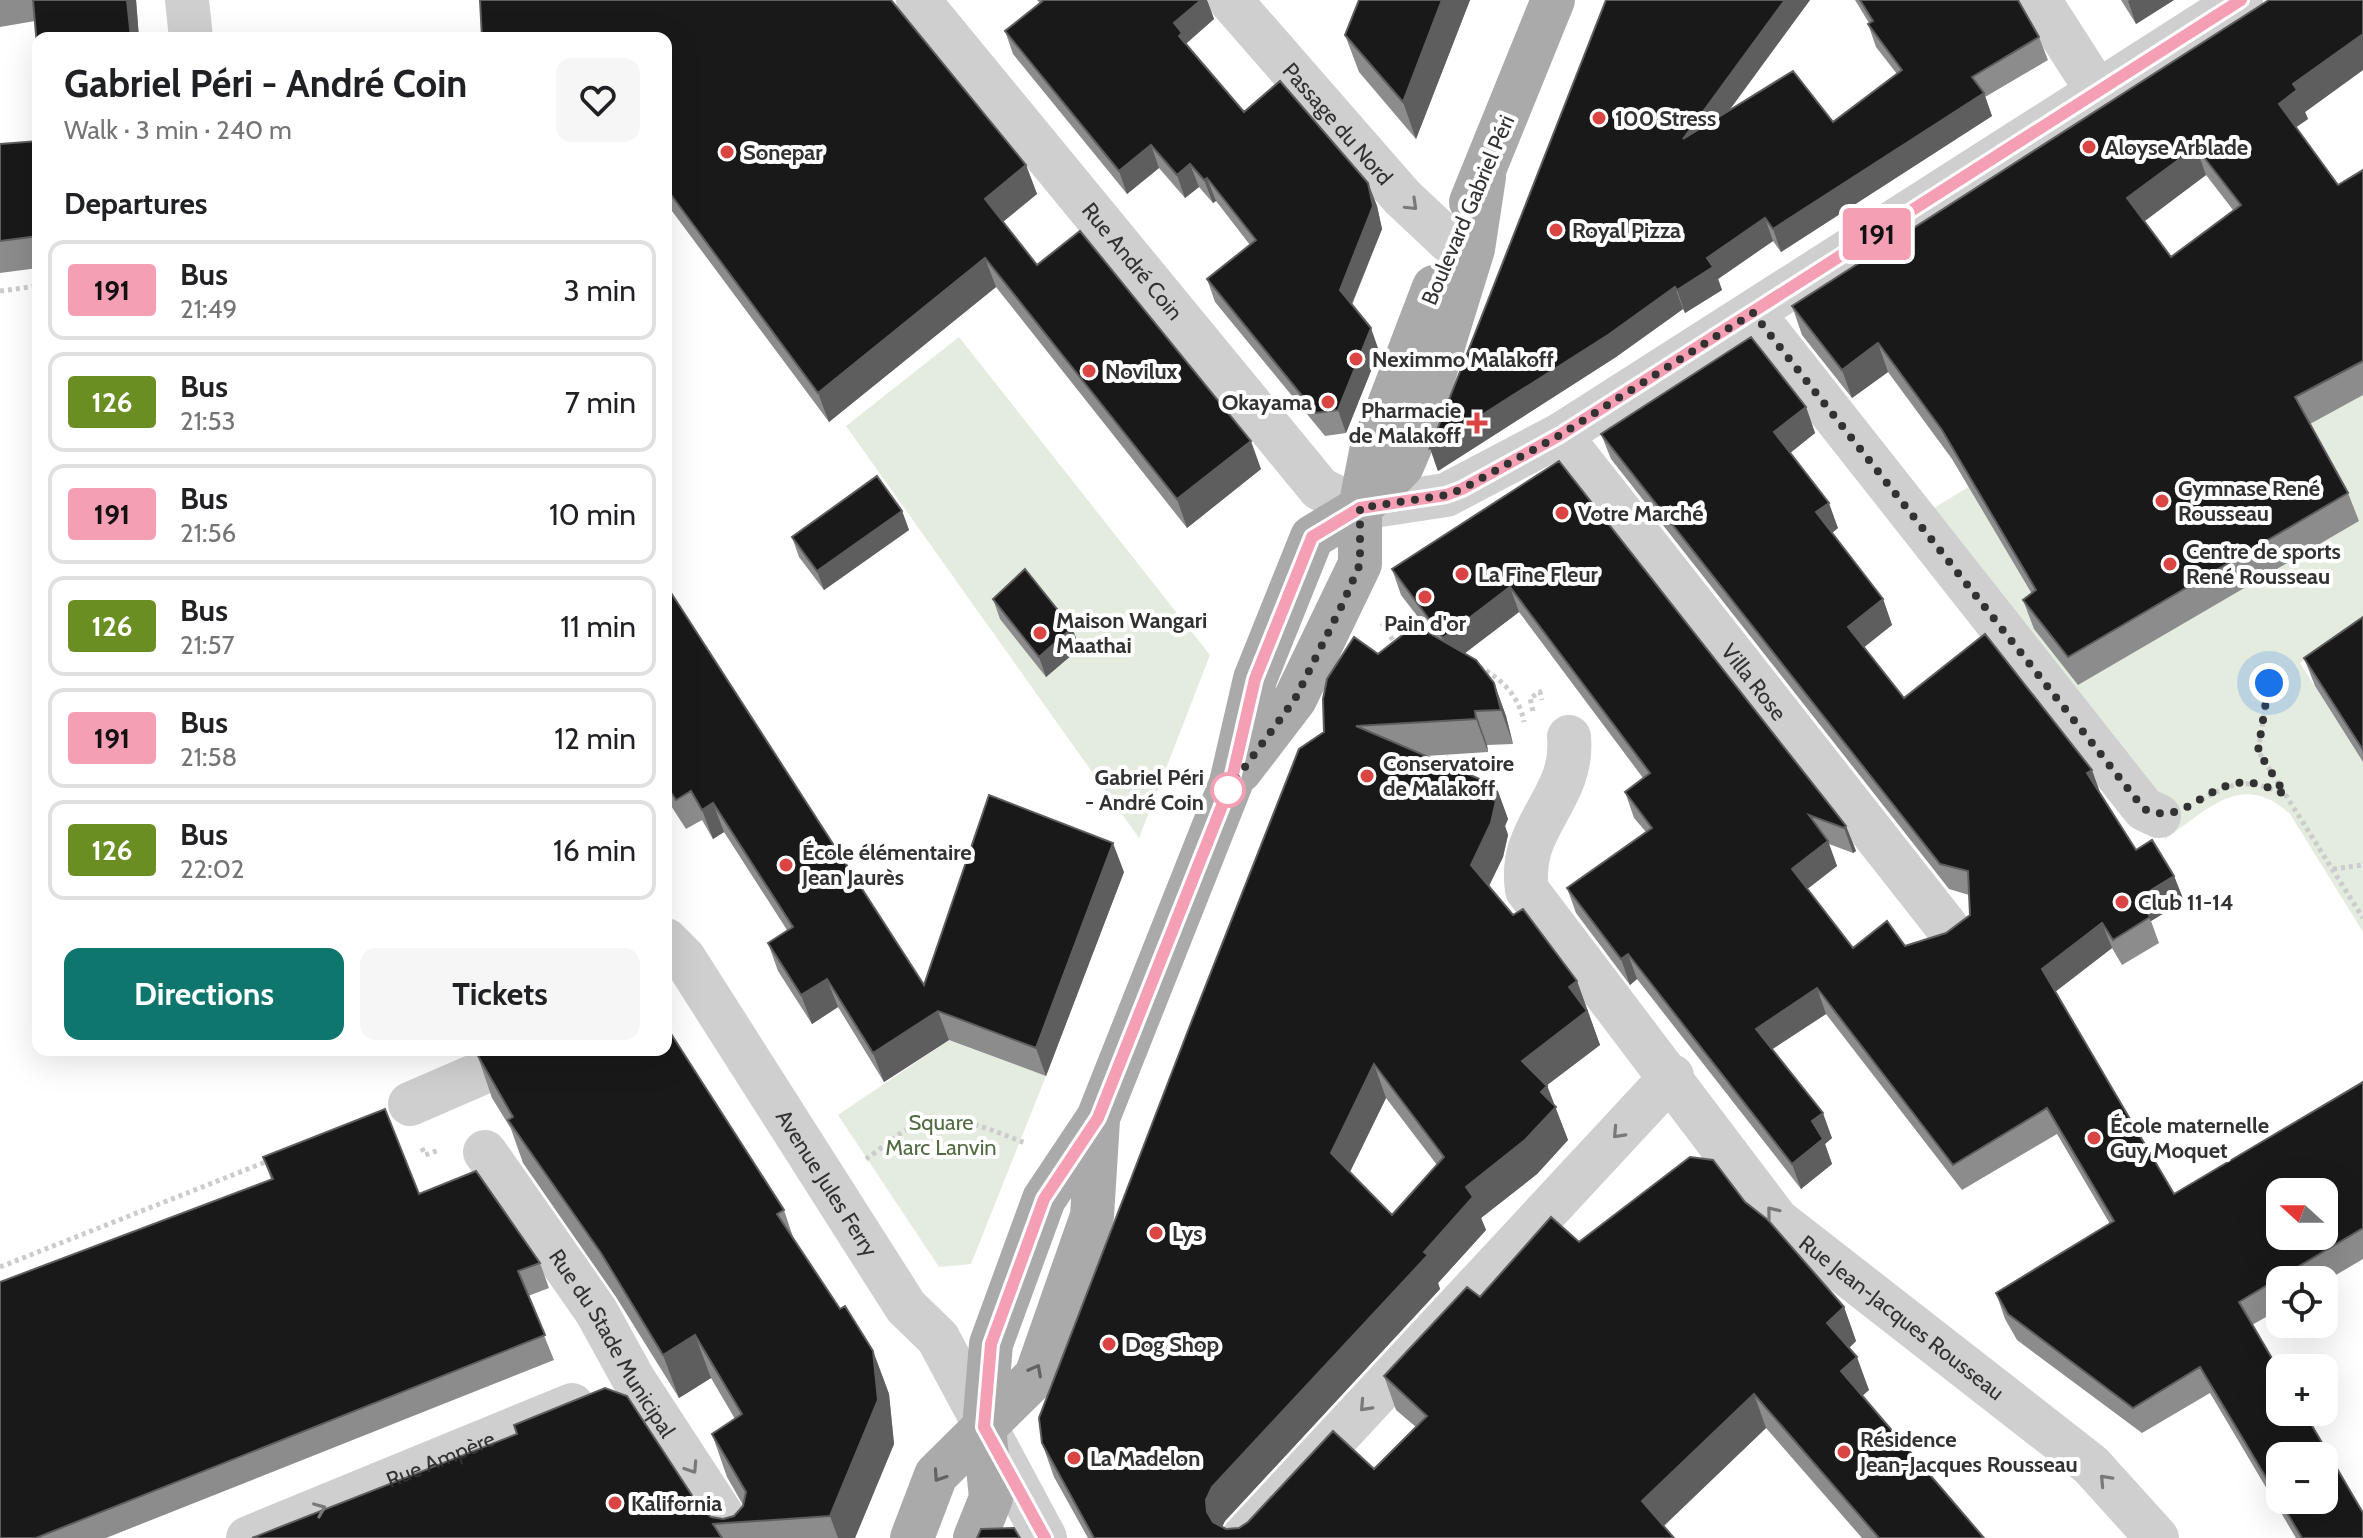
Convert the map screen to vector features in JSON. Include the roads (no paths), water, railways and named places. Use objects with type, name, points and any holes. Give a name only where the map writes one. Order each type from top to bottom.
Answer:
[{"type":"main road","name":"Boulevard Gabriel Péri","points":[[1360,508],[1371,452],[1451,243],[1484,177],[1553,0]]},
{"type":"main road","points":[[975,1538],[991,1498],[984,1427],[991,1344],[998,1321],[1044,1199],[1098,1118],[1231,783],[1255,679],[1312,537],[1360,508],[1402,466],[1426,409],[1473,249],[1484,177]]},
{"type":"main road","points":[[912,1538],[936,1475],[984,1427]]},
{"type":"street","points":[[187,0],[190,32]]},
{"type":"street","name":"Rue André Coin","points":[[918,0],[1320,489],[1360,508]]},
{"type":"street","name":"Passage du Nord","points":[[1230,0],[1402,197],[1451,243]]},
{"type":"street","points":[[2039,0],[2098,92]]},
{"type":"street","points":[[1360,508],[1454,492],[1560,435],[2241,0]]},
{"type":"street","points":[[1753,313],[2144,809],[2159,816]]},
{"type":"street","name":"Villa Rose","points":[[1560,435],[1947,927]]},
{"type":"street","name":"Rue Jean-Jacques Rousseau","points":[[1569,737],[1559,794],[1533,834],[1524,867],[1527,890],[1672,1076],[1777,1220],[2091,1465],[2157,1538]]},
{"type":"street","name":"Avenue Jules Ferry","points":[[672,946],[684,958],[906,1307],[938,1338],[1045,1538]]},
{"type":"street","points":[[410,1104],[521,1056]]},
{"type":"street","points":[[1243,1538],[1672,1076]]},
{"type":"street","name":"Rue du Stade Municipal","points":[[485,1152],[596,1311],[634,1380],[737,1538]]},
{"type":"street","name":"Rue Ampère","points":[[248,1538],[634,1380]]},
{"type":"place","name":"100 Stress","points":[[1599,118]]},
{"type":"place","name":"Aloyse Arblade","points":[[2089,147]]},
{"type":"place","name":"Sonepar","points":[[727,152]]},
{"type":"place","name":"Royal Pizza","points":[[1556,230]]},
{"type":"place","name":"Neximmo Malakoff","points":[[1356,359]]},
{"type":"place","name":"Novilux","points":[[1089,371]]},
{"type":"place","name":"Okayama","points":[[1328,402]]},
{"type":"place","name":"Pharmacie de Malakoff","points":[[1477,423]]},
{"type":"place","name":"Gymnase René Rousseau","points":[[2162,501]]},
{"type":"place","name":"Votre Marché","points":[[1562,513]]},
{"type":"place","name":"Centre de sports René Rousseau","points":[[2170,564]]},
{"type":"place","name":"La Fine Fleur","points":[[1462,574]]},
{"type":"place","name":"Pain d'or","points":[[1425,597]]},
{"type":"place","name":"Maison Wangari Maathai","points":[[1040,633]]},
{"type":"place","name":"Conservatoire de Malakoff","points":[[1367,776]]},
{"type":"place","name":"Gabriel Péri - André Coin","points":[[1228,790]]},
{"type":"place","name":"École élémentaire Jean Jaurès","points":[[786,865]]},
{"type":"place","name":"Club 11-14","points":[[2122,902]]},
{"type":"place","name":"École maternelle Guy Moquet","points":[[2094,1138]]},
{"type":"place","name":"Lys","points":[[1156,1233]]},
{"type":"place","name":"Dog Shop","points":[[1109,1344]]},
{"type":"place","name":"Résidence Jean-Jacques Rousseau","points":[[1844,1452]]},
{"type":"place","name":"La Madelon","points":[[1074,1458]]},
{"type":"place","name":"Kalifornia","points":[[615,1503]]},
{"type":"park label","name":"Square Marc Lanvin","points":[[941,1134]]}]
